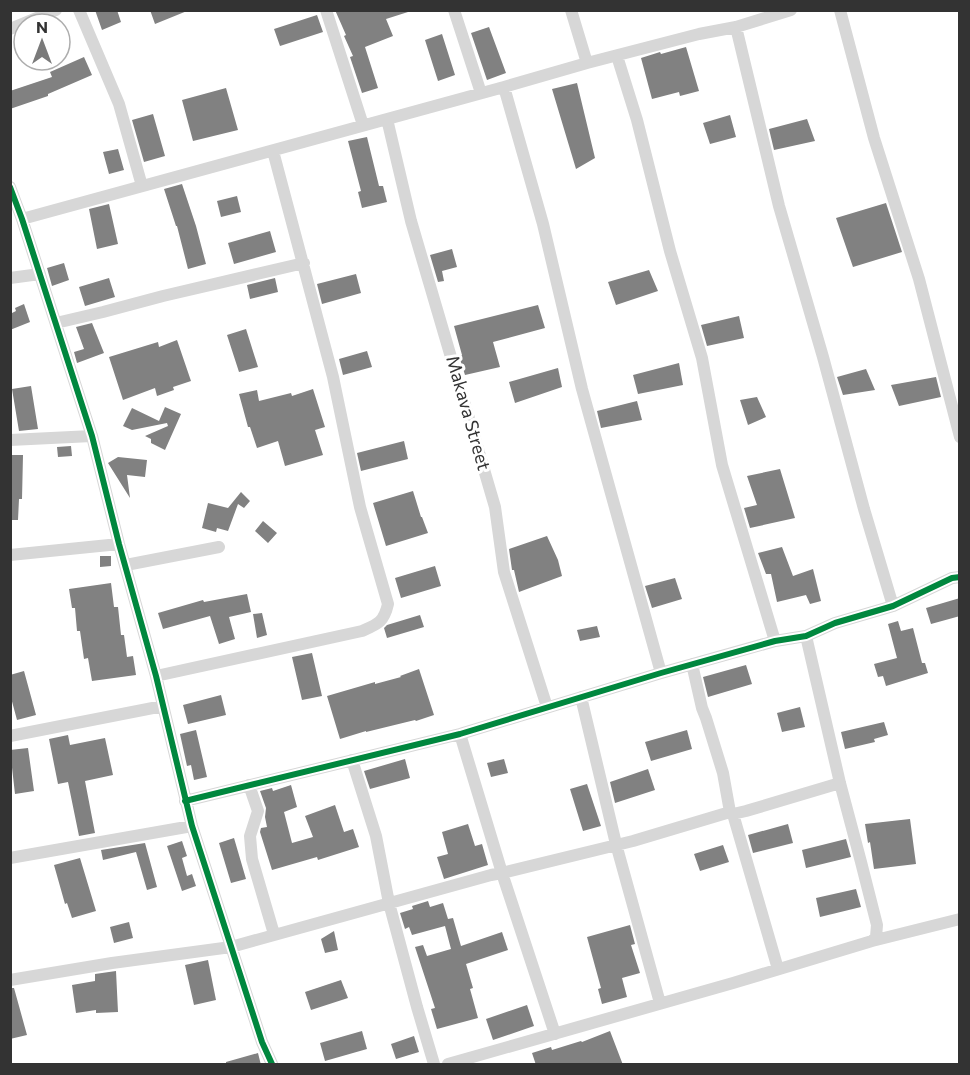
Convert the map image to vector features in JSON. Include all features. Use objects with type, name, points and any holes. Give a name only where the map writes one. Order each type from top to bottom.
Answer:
[{"type":"street","points":[[10,29],[56,10]]},
{"type":"street","points":[[79,10],[119,104],[142,186]]},
{"type":"street","points":[[326,10],[363,125]]},
{"type":"street","points":[[454,10],[481,93]]},
{"type":"street","points":[[571,10],[587,63]]},
{"type":"street","points":[[22,219],[587,63],[699,34],[736,27],[791,10]]},
{"type":"street","points":[[840,10],[874,138],[920,279],[960,437]]},
{"type":"street","points":[[736,27],[779,206],[893,606]]},
{"type":"street","points":[[617,56],[638,120],[670,250],[702,358],[722,465],[775,641]]},
{"type":"street","points":[[504,87],[543,224],[582,389],[661,673]]},
{"type":"street","name":"Makava Street","points":[[387,119],[411,221],[495,507],[504,572],[547,707]]},
{"type":"street","points":[[156,676],[362,631],[379,623],[388,604],[360,507],[333,377],[273,151]]},
{"type":"street","points":[[10,187],[92,436],[156,676],[192,826],[262,1042],[272,1065]]},
{"type":"street","points":[[56,322],[304,263]]},
{"type":"street","points":[[10,278],[40,274]]},
{"type":"street","points":[[10,440],[92,436]]},
{"type":"street","points":[[10,555],[119,544]]},
{"type":"street","points":[[126,565],[219,547]]},
{"type":"street","points":[[185,801],[460,734],[661,673],[775,641],[806,636],[835,623],[893,606],[952,578],[960,578]]},
{"type":"street","points":[[806,636],[876,925],[876,937],[872,941]]},
{"type":"street","points":[[693,664],[702,708],[723,773],[732,813],[777,969]]},
{"type":"street","points":[[581,697],[616,844],[660,1003]]},
{"type":"street","points":[[10,736],[163,706]]},
{"type":"street","points":[[460,734],[502,873],[555,1034]]},
{"type":"street","points":[[352,760],[376,836],[389,903],[434,1065]]},
{"type":"street","points":[[10,980],[231,946],[490,874],[502,873],[732,813],[746,812],[840,783]]},
{"type":"street","points":[[249,785],[258,811],[250,837],[252,860],[274,934]]},
{"type":"street","points":[[10,858],[192,826]]},
{"type":"street","points":[[448,1065],[872,941],[960,919]]},
{"type":"building","points":[[95,10],[117,10],[121,22],[102,30]]},
{"type":"building","points":[[150,10],[187,10],[187,11],[155,24]]},
{"type":"building","points":[[335,10],[407,10],[408,12],[386,19],[393,36],[365,47],[378,88],[362,93],[350,57],[353,56]]},
{"type":"building","points":[[317,15],[323,32],[280,46],[274,29]]},
{"type":"building","points":[[489,27],[506,73],[487,80],[471,33]]},
{"type":"building","points":[[442,34],[455,75],[438,81],[425,40]]},
{"type":"building","points":[[686,47],[699,91],[680,96],[679,92],[652,99],[641,58]]},
{"type":"building","points":[[84,57],[92,75],[48,94],[48,96],[10,109],[10,91],[52,77],[50,72],[72,72],[72,62]]},
{"type":"building","points":[[577,83],[595,158],[576,169],[552,89]]},
{"type":"building","points":[[226,88],[238,130],[193,141],[182,100]]},
{"type":"building","points":[[153,114],[165,156],[144,162],[132,120]]},
{"type":"building","points":[[730,115],[736,137],[710,144],[703,123]]},
{"type":"building","points":[[807,119],[815,141],[774,150],[769,129]]},
{"type":"building","points":[[367,137],[379,186],[383,186],[387,202],[362,208],[358,192],[361,191],[348,141]]},
{"type":"building","points":[[118,149],[124,170],[109,174],[103,152]]},
{"type":"building","points":[[182,184],[206,264],[188,269],[177,226],[164,189]]},
{"type":"building","points":[[237,196],[241,212],[221,217],[217,201]]},
{"type":"building","points":[[886,203],[902,252],[853,267],[836,218]]},
{"type":"building","points":[[109,204],[118,244],[97,249],[89,209]]},
{"type":"building","points":[[270,231],[276,252],[234,264],[228,243]]},
{"type":"building","points":[[452,249],[457,267],[442,271],[444,281],[438,282],[430,255]]},
{"type":"building","points":[[64,263],[69,280],[52,286],[47,268]]},
{"type":"building","points":[[649,270],[658,291],[616,305],[608,282]]},
{"type":"building","points":[[356,274],[361,293],[322,304],[317,284]]},
{"type":"building","points":[[109,278],[115,297],[85,306],[79,287]]},
{"type":"building","points":[[275,278],[278,292],[250,299],[247,285]]},
{"type":"building","points":[[24,304],[30,322],[10,330],[10,314],[16,311],[15,308]]},
{"type":"building","points":[[538,305],[545,328],[493,342],[500,367],[465,375],[454,326]]},
{"type":"building","points":[[739,316],[744,338],[707,346],[701,325]]},
{"type":"building","points":[[92,323],[104,353],[77,363],[74,352],[84,349],[76,327]]},
{"type":"building","points":[[246,329],[258,367],[239,372],[227,335]]},
{"type":"building","points":[[177,340],[191,381],[157,396],[155,388],[123,400],[109,357],[158,342],[159,347]]},
{"type":"building","points":[[367,351],[372,367],[343,375],[339,359]]},
{"type":"building","points":[[679,363],[683,385],[638,394],[633,375]]},
{"type":"building","points":[[558,368],[562,387],[515,403],[509,382]]},
{"type":"building","points":[[866,369],[875,390],[843,395],[837,377]]},
{"type":"building","points":[[936,377],[941,397],[899,406],[891,385]]},
{"type":"building","points":[[31,386],[38,429],[19,431],[12,389]]},
{"type":"building","points":[[313,389],[325,427],[315,430],[323,455],[285,466],[278,441],[257,448],[250,427],[248,427],[239,394],[257,390],[259,401],[291,393],[292,396]]},
{"type":"building","points":[[757,397],[766,417],[748,425],[740,400]]},
{"type":"building","points":[[637,401],[642,420],[601,428],[597,411]]},
{"type":"building","points":[[165,407],[181,414],[165,450],[151,443],[151,439],[145,436],[168,426],[167,423],[132,430],[123,426],[132,408],[159,421]]},
{"type":"building","points":[[404,441],[408,459],[361,471],[357,453]]},
{"type":"building","points":[[71,446],[72,456],[58,457],[57,447]]},
{"type":"building","points":[[10,455],[23,455],[22,499],[19,499],[18,520],[10,520]]},
{"type":"building","points":[[118,457],[147,460],[145,477],[127,475],[130,498],[108,463]]},
{"type":"building","points":[[780,469],[795,518],[750,528],[744,508],[757,505],[747,476]]},
{"type":"building","points":[[413,491],[428,533],[386,546],[373,503]]},
{"type":"building","points":[[241,492],[250,501],[244,508],[238,504],[228,531],[217,528],[216,532],[202,528],[208,503],[228,508]]},
{"type":"building","points":[[263,521],[277,533],[268,543],[255,531]]},
{"type":"building","points":[[547,536],[558,560],[562,576],[519,592],[514,570],[512,570],[509,549]]},
{"type":"building","points":[[782,547],[793,576],[813,569],[821,601],[810,604],[806,595],[777,602],[771,574],[766,574],[758,553]]},
{"type":"building","points":[[100,556],[111,556],[111,566],[100,567]]},
{"type":"building","points":[[435,566],[441,586],[401,598],[395,578]]},
{"type":"building","points":[[675,578],[682,599],[652,608],[645,586]]},
{"type":"building","points":[[111,583],[114,607],[118,607],[121,635],[124,635],[127,657],[133,656],[136,675],[92,681],[88,658],[84,659],[80,631],[77,631],[75,608],[72,608],[69,589]]},
{"type":"building","points":[[247,594],[251,612],[229,617],[235,639],[219,644],[210,616],[163,629],[158,613],[203,600],[204,602]]},
{"type":"building","points":[[960,598],[960,616],[931,624],[926,608]]},
{"type":"building","points":[[262,613],[267,635],[257,638],[253,614]]},
{"type":"building","points":[[420,615],[424,627],[387,638],[384,628],[387,625]]},
{"type":"building","points":[[898,621],[901,631],[913,628],[922,663],[925,663],[928,673],[886,686],[883,676],[878,677],[874,664],[897,658],[888,624]]},
{"type":"building","points":[[597,626],[600,637],[580,641],[577,630]]},
{"type":"building","points":[[312,653],[322,696],[302,700],[292,657]]},
{"type":"building","points":[[746,665],[752,684],[708,697],[703,677]]},
{"type":"building","points":[[419,669],[434,715],[340,739],[327,696],[401,677]]},
{"type":"building","points":[[24,671],[36,715],[17,720],[10,694],[10,675]]},
{"type":"building","points":[[221,695],[226,715],[188,724],[183,705]]},
{"type":"building","points":[[800,707],[805,727],[782,732],[777,713]]},
{"type":"building","points":[[884,722],[888,735],[874,739],[875,742],[845,749],[841,732]]},
{"type":"building","points":[[196,730],[207,777],[194,780],[191,765],[187,766],[180,734]]},
{"type":"building","points":[[687,730],[692,749],[651,761],[645,742]]},
{"type":"building","points":[[68,735],[70,745],[105,738],[113,775],[85,781],[95,833],[79,836],[68,782],[58,784],[49,739]]},
{"type":"building","points":[[28,748],[34,791],[15,794],[10,750]]},
{"type":"building","points":[[405,759],[410,778],[370,789],[364,771]]},
{"type":"building","points":[[504,759],[508,773],[491,777],[487,763]]},
{"type":"building","points":[[648,769],[655,790],[615,803],[610,782]]},
{"type":"building","points":[[587,784],[601,826],[583,831],[570,789]]},
{"type":"building","points":[[291,785],[297,807],[284,812],[292,843],[313,837],[305,816],[335,805],[344,832],[353,829],[359,847],[318,860],[317,857],[272,870],[260,832],[261,828],[267,827],[266,808],[260,791],[272,788],[273,791]]},
{"type":"building","points":[[910,819],[916,864],[874,869],[865,824]]},
{"type":"building","points":[[468,824],[475,846],[482,844],[488,865],[444,879],[437,857],[448,854],[442,832]]},
{"type":"building","points":[[788,824],[793,843],[753,853],[748,835]]},
{"type":"building","points":[[234,838],[246,879],[231,883],[219,843]]},
{"type":"building","points":[[846,839],[851,857],[806,868],[802,850]]},
{"type":"building","points":[[182,841],[187,856],[182,858],[187,876],[192,874],[196,886],[182,891],[167,846]]},
{"type":"building","points":[[145,843],[157,887],[147,890],[136,852],[103,860],[101,850]]},
{"type":"building","points":[[723,845],[729,862],[700,871],[694,854]]},
{"type":"building","points":[[80,858],[96,911],[72,918],[67,903],[65,904],[54,865]]},
{"type":"building","points":[[856,889],[861,907],[820,917],[816,898]]},
{"type":"building","points":[[428,901],[430,907],[443,903],[448,919],[453,918],[461,946],[502,932],[508,950],[466,964],[478,1018],[437,1029],[431,1009],[435,1008],[415,947],[423,945],[427,956],[451,949],[445,926],[412,935],[409,927],[405,929],[400,913]]},
{"type":"building","points":[[129,922],[133,938],[114,943],[110,927]]},
{"type":"building","points":[[630,925],[635,944],[631,945],[640,973],[622,978],[627,997],[602,1004],[598,989],[601,988],[587,937]]},
{"type":"building","points":[[334,931],[338,950],[325,953],[321,939]]},
{"type":"building","points":[[208,960],[216,1000],[194,1005],[185,965]]},
{"type":"building","points":[[116,971],[118,1012],[96,1013],[96,1010],[76,1013],[72,985],[95,981],[95,974]]},
{"type":"building","points":[[341,980],[348,998],[311,1010],[305,992]]},
{"type":"building","points":[[10,988],[14,988],[27,1035],[10,1039]]},
{"type":"building","points":[[527,1005],[534,1026],[493,1040],[486,1019]]},
{"type":"building","points":[[362,1031],[367,1049],[325,1061],[320,1043]]},
{"type":"building","points":[[610,1031],[623,1065],[536,1065],[532,1053],[582,1042]]},
{"type":"building","points":[[414,1036],[419,1052],[396,1059],[391,1044]]},
{"type":"building","points":[[258,1053],[261,1065],[226,1065],[226,1062]]},
{"type":"cycle path","points":[[10,187],[92,436],[156,676],[192,826],[262,1042],[272,1064]]},
{"type":"cycle path","points":[[185,801],[460,734],[661,673],[775,641],[806,636],[835,623],[893,606],[952,578],[960,577]]}]
